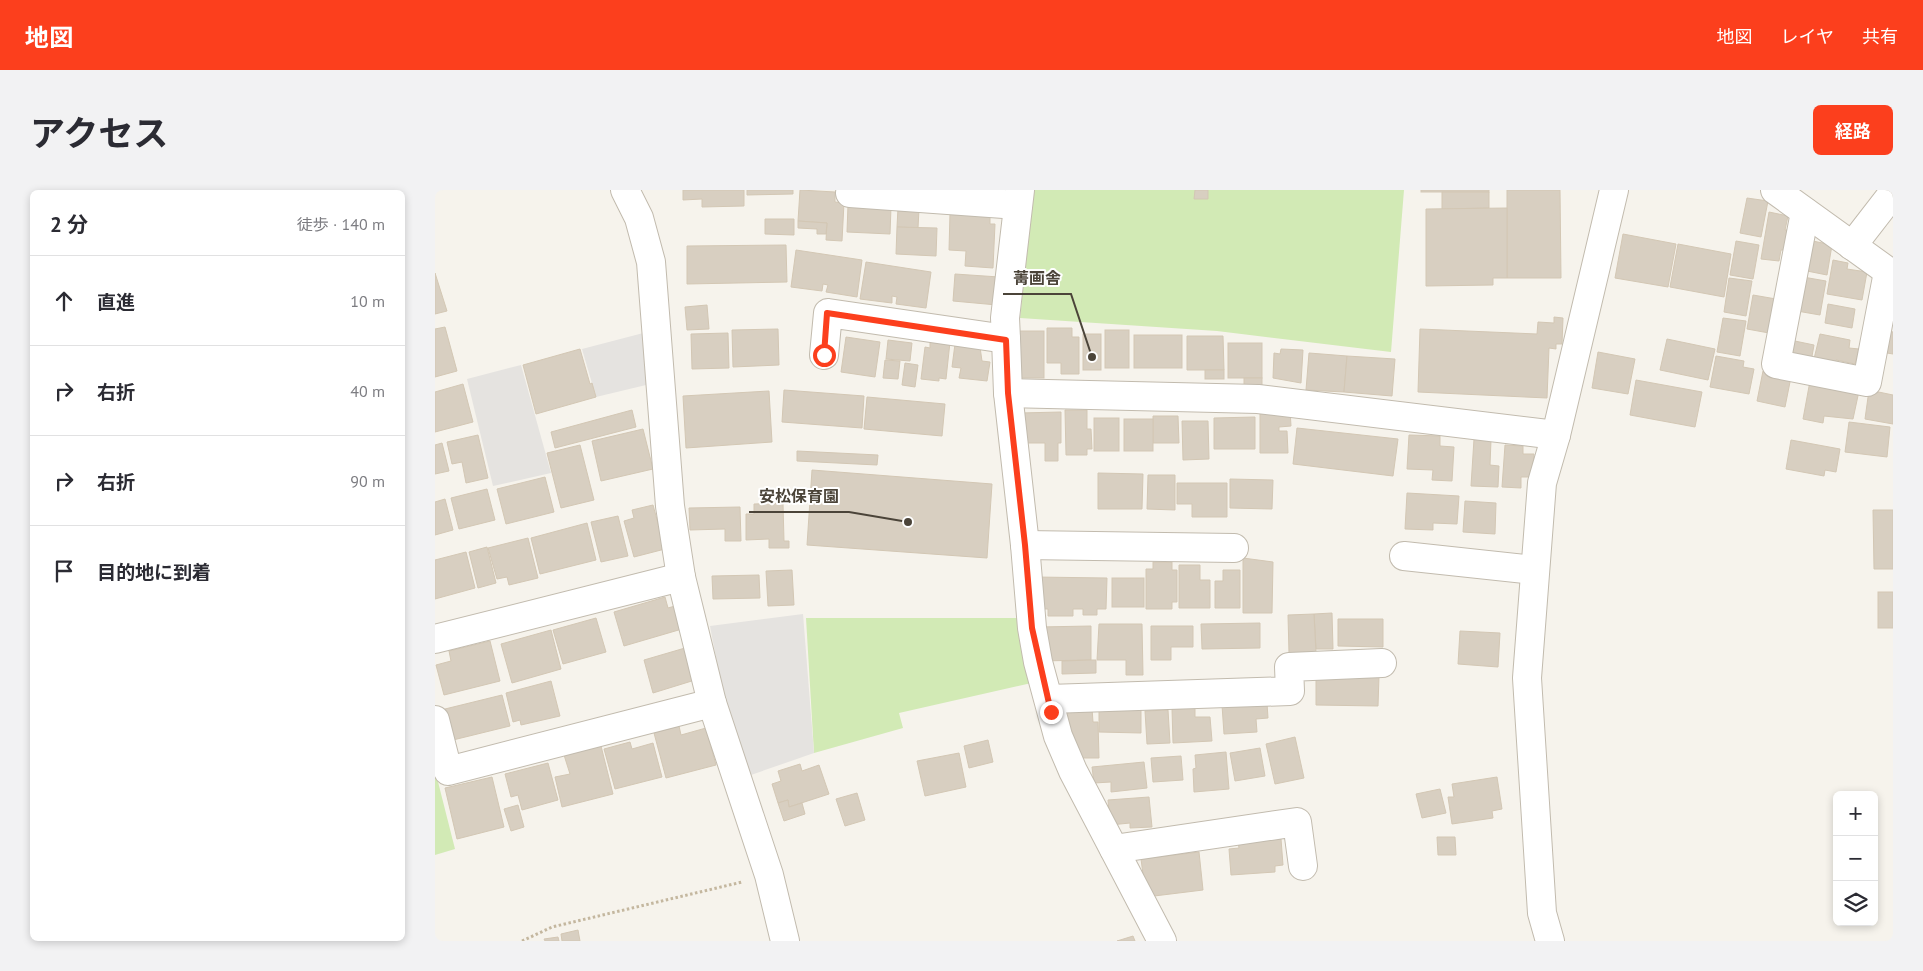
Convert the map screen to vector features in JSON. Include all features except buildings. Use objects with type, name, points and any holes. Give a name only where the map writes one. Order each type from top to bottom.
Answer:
[{"type":"street","points":[[625,190],[639,218],[651,262],[670,506],[681,577],[711,703],[769,875],[785,941]]},
{"type":"street","points":[[1550,941],[1542,913],[1527,678],[1534,570],[1542,483],[1556,435],[1614,190]]},
{"type":"street","points":[[1775,190],[1891,273],[1867,382],[1776,364],[1805,212]]},
{"type":"street","points":[[850,193],[1019,198],[1005,318],[1008,393],[1032,628],[1057,736],[1162,941]]},
{"type":"street","points":[[1852,246],[1893,193]]},
{"type":"street","points":[[824,355],[827,313],[1006,340]]},
{"type":"street","points":[[1008,393],[1258,400],[1556,435]]},
{"type":"street","points":[[1025,545],[1234,548]]},
{"type":"street","points":[[1403,556],[1534,570]]},
{"type":"street","points":[[435,639],[681,577]]},
{"type":"street","points":[[1049,699],[1290,691],[1289,666],[1382,663]]},
{"type":"street","points":[[435,720],[448,771],[711,703]]},
{"type":"street","points":[[1114,849],[1297,822],[1303,866]]},
{"type":"path","points":[[522,941],[552,927],[769,875]]},
{"type":"green space","points":[[1034,190],[1404,190],[1391,352],[1217,331],[1020,318]]},
{"type":"green space","points":[[806,618],[1018,618],[1036,682],[899,713],[903,728],[814,753]]},
{"type":"green space","points":[[435,770],[455,849],[435,855]]},
{"type":"shaded area","points":[[651,331],[654,372],[646,385],[596,397],[582,349]]},
{"type":"shaded area","points":[[521,365],[551,473],[493,486],[467,379]]},
{"type":"shaded area","points":[[803,614],[814,753],[748,776],[721,684],[710,626]]},
{"type":"place","name":"菁画舎","points":[[1092,357]]},
{"type":"place","name":"安松保育園","points":[[908,522]]},
{"type":"route","points":[[824,355],[827,313],[1006,340],[1008,393],[1032,628],[1038,662],[1051,712]]}]
